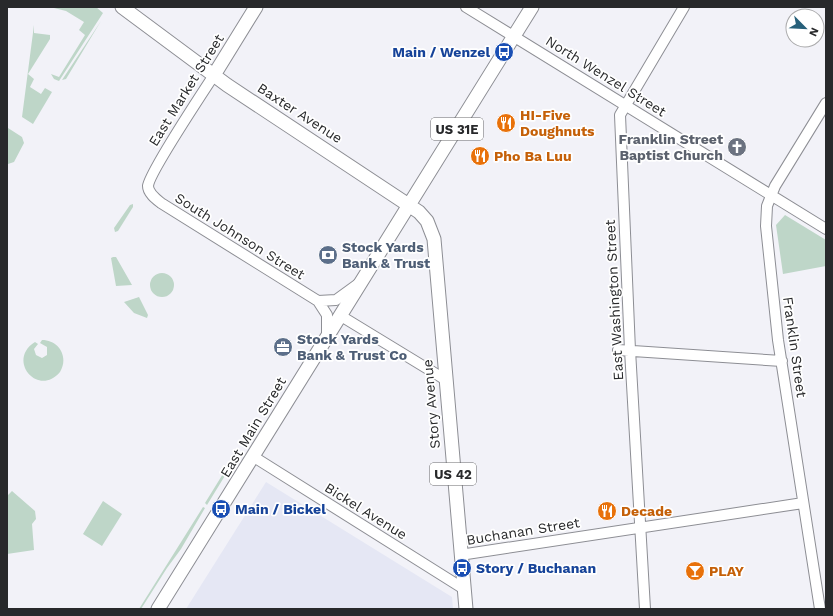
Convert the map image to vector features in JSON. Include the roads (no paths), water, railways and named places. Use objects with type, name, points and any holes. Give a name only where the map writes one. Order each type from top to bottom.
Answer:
[{"type":"main road","name":"Baxter Avenue","points":[[122,7],[214,76],[410,206]]},
{"type":"main road","name":"East Market Street","points":[[214,76],[256,7]]},
{"type":"main road","name":"US 31E","points":[[410,206],[532,7]]},
{"type":"main road","name":"East Main Street","points":[[158,609],[254,457],[394,228],[410,206]]},
{"type":"main road","name":"Story Avenue","points":[[410,206],[427,221],[434,239],[460,555],[466,609]]},
{"type":"street","name":"North Wenzel Street","points":[[466,7],[826,230]]},
{"type":"street","name":"East Washington Street","points":[[645,609],[639,528],[620,115],[624,104],[684,7]]},
{"type":"street","name":"East Market Street","points":[[150,192],[148,186],[152,177],[214,76]]},
{"type":"street","name":"Franklin Street","points":[[820,609],[782,361],[766,226],[767,206],[771,195],[826,103]]},
{"type":"street","name":"South Johnson Street","points":[[150,192],[161,203],[318,301]]},
{"type":"street","points":[[327,337],[327,315],[318,301],[336,300],[361,282]]},
{"type":"street","points":[[341,316],[446,380]]},
{"type":"street","points":[[618,350],[782,361]]},
{"type":"street","name":"Bickel Avenue","points":[[254,457],[464,589]]},
{"type":"street","name":"Buchanan Street","points":[[460,555],[803,503]]},
{"type":"place","name":"Main / Wenzel","points":[[504,52]]},
{"type":"place","name":"HI-Five Doughnuts","points":[[506,123]]},
{"type":"place","name":"Franklin Street Baptist Church","points":[[737,147]]},
{"type":"place","name":"Pho Ba Luu","points":[[480,156]]},
{"type":"place","name":"Stock Yards Bank & Trust","points":[[328,255]]},
{"type":"place","name":"Stock Yards Bank & Trust Co","points":[[283,347]]},
{"type":"place","name":"Main / Bickel","points":[[221,509]]},
{"type":"place","name":"Decade","points":[[607,511]]},
{"type":"place","name":"Story / Buchanan","points":[[462,568]]},
{"type":"place","name":"PLAY","points":[[695,571]]}]
